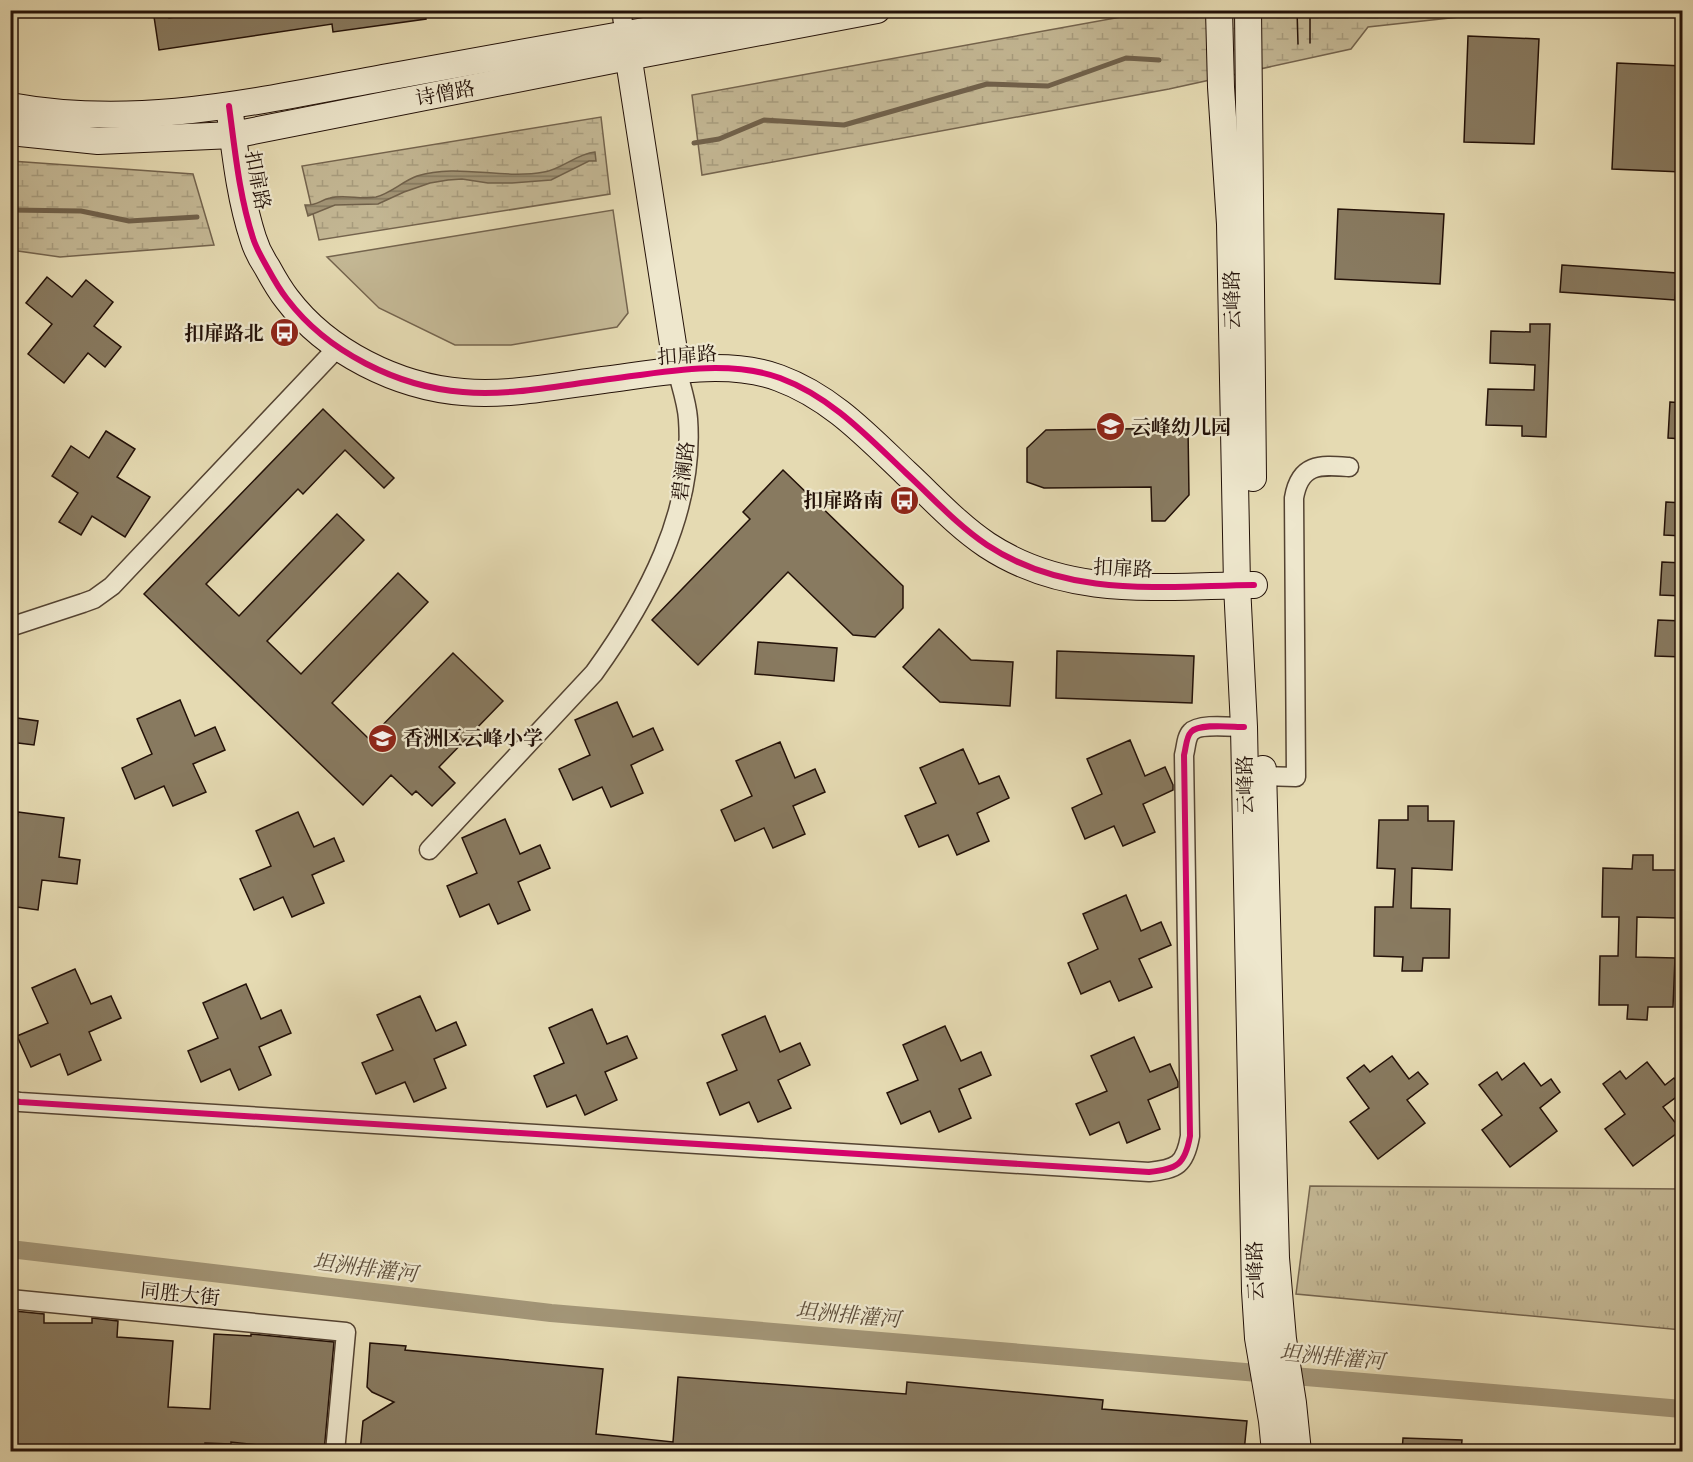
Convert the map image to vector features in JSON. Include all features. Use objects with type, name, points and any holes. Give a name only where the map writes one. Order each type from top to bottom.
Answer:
[{"type":"street","name":"诗僧路","points":[[10,106],[44,112],[114,116],[151,115],[229,106],[767,10]]},
{"type":"street","name":"诗僧路","points":[[10,132],[98,141],[233,135],[625,34],[877,10]]},
{"type":"street","points":[[1199,10],[1220,65]]},
{"type":"street","name":"云峰路","points":[[1219,10],[1246,585],[1261,708],[1263,776],[1276,1258],[1266,1288],[1258,1338],[1272,1421],[1290,1451]]},
{"type":"street","name":"云峰路","points":[[1252,18],[1244,727],[1266,1288]]},
{"type":"street","name":"碧澜路","points":[[429,850],[577,693],[612,648],[639,603],[669,537],[682,498],[687,459],[687,409],[677,370],[625,34]]},
{"type":"street","name":"扣扉路","points":[[229,106],[238,178],[253,240],[270,272],[287,300],[304,318],[339,346],[378,370],[401,380],[424,386],[486,393],[677,370],[741,368],[763,372],[814,393],[835,408],[972,534],[1003,554],[1031,568],[1061,578],[1103,586],[1246,585]]},
{"type":"street","points":[[10,627],[94,599],[112,586],[339,346]]},
{"type":"street","points":[[1263,776],[1296,777],[1294,498],[1296,488],[1303,476],[1315,467],[1340,467]]},
{"type":"street","points":[[10,1100],[1114,1170],[1149,1172],[1168,1170],[1184,1158],[1190,1136],[1184,755],[1189,734],[1194,729],[1244,727]]},
{"type":"street","name":"同胜大街","points":[[10,1299],[346,1332],[335,1452]]},
{"type":"green space","points":[[1154,11],[1514,11],[1368,27],[1351,49],[1169,89],[702,175],[692,95]]},
{"type":"green space","points":[[601,117],[610,194],[319,240],[302,166]]},
{"type":"green space","points":[[11,161],[193,174],[214,245],[60,257],[11,250]]},
{"type":"green space","points":[[613,210],[628,313],[617,327],[511,345],[455,345],[379,308],[327,257]]},
{"type":"green space","points":[[1310,1186],[1682,1189],[1682,1330],[1296,1294]]},
{"type":"shaded area","points":[[595,152],[596,161],[589,161],[551,180],[488,183],[462,179],[448,180],[430,183],[378,204],[335,205],[308,216],[305,205],[313,205],[336,197],[376,197],[412,178],[433,172],[528,174],[544,172]]},
{"type":"building","points":[[153,10],[168,10],[169,18],[219,10],[425,10],[426,19],[333,32],[332,24],[159,50]]},
{"type":"building","points":[[1468,36],[1539,39],[1534,144],[1464,142]]},
{"type":"building","points":[[1617,63],[1683,66],[1682,172],[1612,169]]},
{"type":"building","points":[[1338,209],[1444,214],[1440,284],[1335,279]]},
{"type":"building","points":[[1562,265],[1677,273],[1675,300],[1560,292]]},
{"type":"building","points":[[47,277],[72,297],[86,280],[113,302],[94,326],[121,347],[105,367],[88,353],[64,383],[28,354],[52,324],[26,303]]},
{"type":"building","points":[[1530,324],[1550,324],[1546,437],[1522,436],[1522,426],[1486,425],[1488,389],[1534,390],[1535,365],[1490,363],[1491,331],[1530,332]]},
{"type":"building","points":[[1670,402],[1683,403],[1683,439],[1668,438]]},
{"type":"building","points":[[323,409],[394,478],[384,488],[345,450],[303,494],[298,489],[206,584],[239,616],[337,514],[364,540],[267,641],[301,674],[398,573],[428,602],[332,703],[369,739],[453,653],[503,701],[439,767],[455,783],[432,806],[416,791],[412,795],[391,775],[363,805],[144,594]]},
{"type":"building","points":[[1188,428],[1189,495],[1165,521],[1152,521],[1151,487],[1044,488],[1027,482],[1027,448],[1046,430]]},
{"type":"building","points":[[106,431],[135,449],[117,477],[150,497],[125,537],[92,516],[81,535],[59,522],[78,493],[52,476],[71,446],[89,458]]},
{"type":"building","points":[[783,470],[903,586],[903,608],[875,637],[853,635],[788,572],[698,665],[652,620],[750,519],[743,512]]},
{"type":"building","points":[[1666,502],[1683,503],[1683,536],[1664,535]]},
{"type":"building","points":[[1662,562],[1683,563],[1683,596],[1660,595]]},
{"type":"building","points":[[1658,620],[1683,621],[1683,657],[1655,656]]},
{"type":"building","points":[[939,629],[971,660],[1013,662],[1010,706],[940,702],[903,667]]},
{"type":"building","points":[[758,642],[837,648],[834,681],[755,674]]},
{"type":"building","points":[[1057,651],[1194,656],[1192,703],[1056,698]]},
{"type":"building","points":[[180,700],[195,736],[215,727],[225,750],[193,764],[206,792],[173,806],[164,786],[135,799],[122,768],[152,754],[137,719]]},
{"type":"building","points":[[617,702],[633,737],[653,728],[663,750],[631,765],[643,793],[611,807],[602,787],[573,800],[559,769],[590,755],[575,720]]},
{"type":"building","points":[[10,717],[38,721],[34,745],[10,742]]},
{"type":"building","points":[[1130,740],[1145,776],[1165,767],[1173,785],[1173,790],[1143,804],[1155,832],[1123,846],[1114,826],[1085,839],[1072,808],[1102,794],[1087,759]]},
{"type":"building","points":[[780,742],[795,778],[815,769],[825,792],[793,806],[805,834],[773,848],[764,828],[735,841],[721,810],[752,796],[736,761]]},
{"type":"building","points":[[963,749],[979,784],[999,776],[1009,798],[977,813],[989,841],[957,855],[948,835],[919,847],[905,816],[936,803],[920,768]]},
{"type":"building","points":[[1408,806],[1428,806],[1428,821],[1454,821],[1452,870],[1412,868],[1411,908],[1450,909],[1449,958],[1423,958],[1422,971],[1402,971],[1403,957],[1374,956],[1375,907],[1393,907],[1395,869],[1377,868],[1379,820],[1408,820]]},
{"type":"building","points":[[18,812],[64,818],[59,857],[80,860],[77,884],[42,880],[38,910],[10,906],[10,850],[13,850]]},
{"type":"building","points":[[298,812],[314,847],[334,838],[344,861],[312,875],[324,903],[292,917],[283,897],[254,910],[240,879],[271,866],[256,831]]},
{"type":"building","points":[[505,819],[520,854],[540,845],[550,868],[518,882],[530,910],[498,924],[489,904],[460,917],[447,886],[477,873],[462,838]]},
{"type":"building","points":[[1633,855],[1653,855],[1653,870],[1679,870],[1677,918],[1637,917],[1636,957],[1675,958],[1673,1007],[1648,1007],[1647,1020],[1627,1019],[1628,1005],[1599,1005],[1600,956],[1618,956],[1619,917],[1602,917],[1603,868],[1632,869]]},
{"type":"building","points":[[1126,895],[1141,931],[1161,922],[1171,945],[1139,959],[1152,987],[1119,1001],[1110,981],[1081,994],[1068,963],[1098,949],[1083,914]]},
{"type":"building","points":[[75,969],[91,1004],[111,996],[121,1018],[89,1032],[101,1060],[68,1075],[60,1054],[31,1067],[17,1036],[48,1023],[32,988]]},
{"type":"building","points":[[246,984],[261,1019],[281,1010],[291,1033],[259,1047],[271,1075],[239,1090],[230,1069],[201,1082],[188,1051],[218,1038],[203,1003]]},
{"type":"building","points":[[420,996],[436,1031],[456,1022],[466,1045],[434,1059],[446,1088],[414,1102],[405,1082],[376,1094],[362,1063],[393,1050],[377,1015]]},
{"type":"building","points":[[592,1009],[607,1044],[627,1036],[637,1058],[605,1072],[617,1100],[585,1115],[576,1095],[547,1107],[534,1076],[564,1063],[549,1028]]},
{"type":"building","points":[[765,1016],[780,1052],[800,1043],[810,1065],[778,1080],[791,1108],[758,1122],[749,1102],[720,1115],[707,1083],[737,1070],[722,1035]]},
{"type":"building","points":[[945,1026],[961,1061],[981,1052],[991,1075],[959,1089],[971,1118],[939,1132],[930,1111],[901,1124],[887,1093],[918,1080],[903,1045]]},
{"type":"building","points":[[1134,1037],[1150,1072],[1170,1064],[1178,1082],[1178,1087],[1148,1100],[1160,1129],[1127,1143],[1119,1122],[1090,1135],[1076,1104],[1107,1091],[1091,1056]]},
{"type":"building","points":[[1392,1056],[1409,1079],[1418,1072],[1428,1084],[1407,1100],[1425,1123],[1378,1159],[1350,1122],[1369,1108],[1347,1078],[1364,1065],[1370,1072]]},
{"type":"building","points":[[1647,1062],[1665,1085],[1674,1078],[1683,1089],[1683,1092],[1663,1107],[1681,1130],[1633,1166],[1605,1129],[1625,1114],[1603,1084],[1620,1071],[1626,1079]]},
{"type":"building","points":[[1524,1063],[1541,1086],[1551,1079],[1560,1092],[1540,1108],[1557,1131],[1510,1167],[1482,1130],[1502,1115],[1479,1085],[1497,1072],[1502,1080]]},
{"type":"building","points":[[14,1311],[44,1314],[44,1323],[92,1323],[92,1318],[118,1321],[117,1337],[173,1341],[168,1407],[210,1409],[214,1334],[251,1336],[251,1334],[334,1342],[324,1452],[231,1442],[231,1444],[205,1443],[205,1452],[10,1452],[10,1315],[13,1315]]},
{"type":"building","points":[[370,1343],[406,1346],[405,1350],[603,1369],[596,1434],[673,1442],[678,1377],[906,1394],[907,1382],[1103,1400],[1102,1409],[1247,1421],[1244,1452],[360,1452],[363,1421],[394,1402],[372,1392],[367,1387]]},
{"type":"building","points":[[1403,1438],[1462,1440],[1461,1452],[1402,1452]]},
{"type":"waterway","points":[[694,143],[719,139],[764,120],[844,125],[987,84],[1048,86],[1126,58],[1159,60]]},
{"type":"waterway","points":[[10,210],[81,211],[129,221],[197,217]]},
{"type":"waterway","name":"坦洲排灌河","points":[[10,1249],[551,1313],[1682,1409]]},
{"type":"tram line","points":[[1297,10],[1298,44]]},
{"type":"tram line","points":[[1310,10],[1310,43]]},
{"type":"cycle path","points":[[229,106],[244,205],[261,257],[281,291],[303,318],[322,335],[366,364],[414,383],[438,389],[480,393],[533,390],[692,369],[715,368],[759,372],[798,386],[832,407],[848,419],[965,529],[987,545],[1018,562],[1050,574],[1083,582],[1116,586],[1254,585]]},
{"type":"cycle path","points":[[10,1100],[1149,1172],[1167,1169],[1178,1164],[1182,1159],[1190,1136],[1184,755],[1188,737],[1195,729],[1208,726],[1244,727]]},
{"type":"place","name":"扣扉路北","points":[[285,333]]},
{"type":"place","name":"云峰幼儿园","points":[[1110,427]]},
{"type":"place","name":"扣扉路南","points":[[904,500]]},
{"type":"place","name":"香洲区云峰小学","points":[[382,738]]}]
